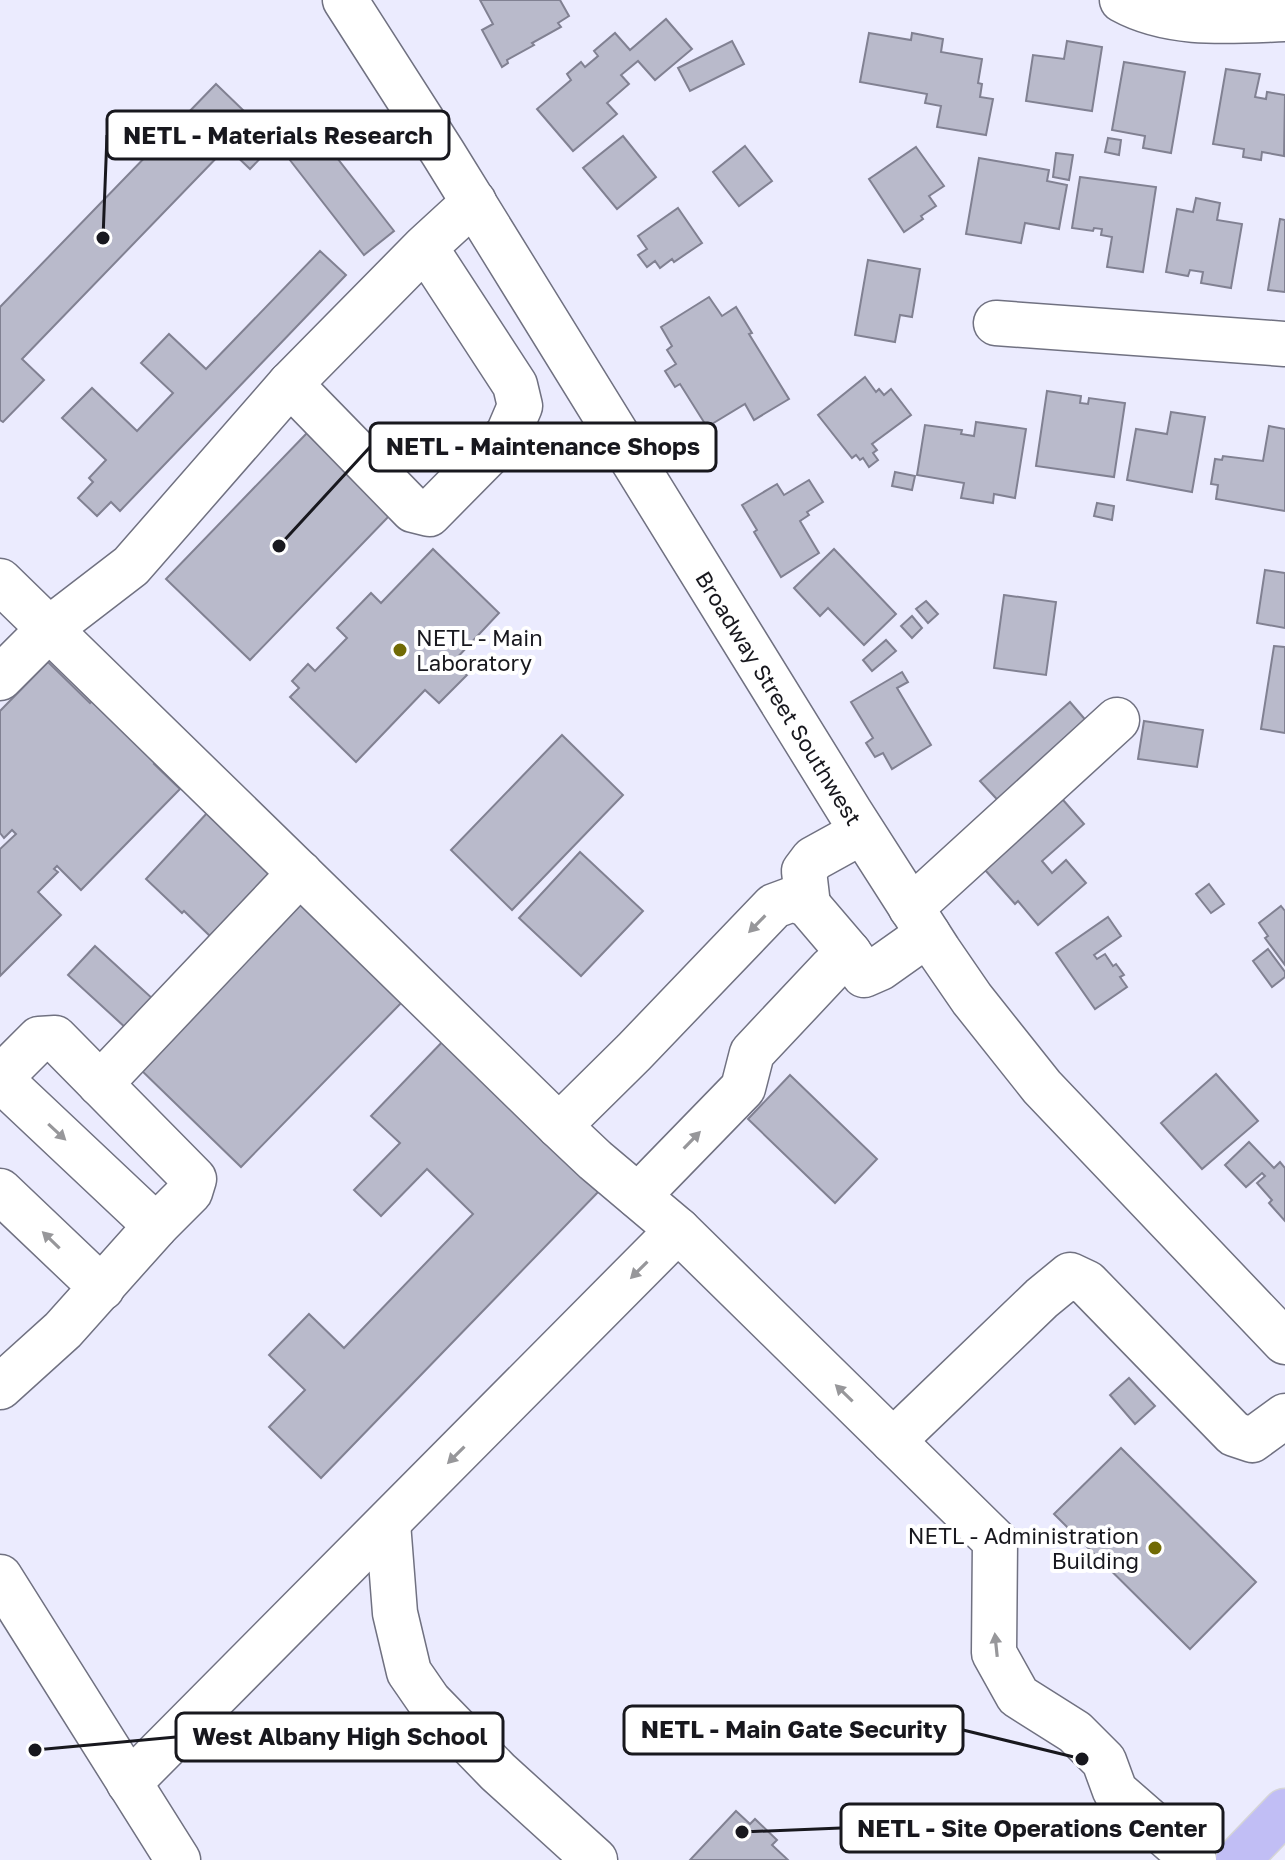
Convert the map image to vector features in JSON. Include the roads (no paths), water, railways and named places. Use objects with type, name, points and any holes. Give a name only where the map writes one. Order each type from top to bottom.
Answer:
[{"type":"main road","points":[[1255,1854],[1285,1811]]},
{"type":"street","name":"Broadway Street Southwest","points":[[345,0],[474,202],[862,832],[972,999],[1042,1087],[1285,1342]]},
{"type":"street","points":[[1122,0],[1167,17],[1219,21],[1285,19]]},
{"type":"street","points":[[0,678],[49,629],[131,566],[290,384],[425,247],[474,202]]},
{"type":"street","points":[[290,384],[413,510],[429,514],[508,434],[520,406],[515,385],[425,247]]},
{"type":"street","points":[[996,323],[1285,344]]},
{"type":"street","points":[[0,581],[559,1126],[678,1230],[995,1541],[994,1653],[1018,1696],[1075,1732],[1104,1761],[1115,1791],[1194,1860]]},
{"type":"street","points":[[559,1126],[774,906],[793,899],[808,905],[864,975],[880,968],[920,921],[1117,720]]},
{"type":"street","points":[[808,905],[804,871],[813,859],[862,832]]},
{"type":"street","points":[[100,1084],[300,873]]},
{"type":"street","points":[[638,1196],[743,1088],[752,1053],[849,953]]},
{"type":"street","points":[[0,1387],[63,1330],[190,1192],[194,1179],[55,1038],[39,1039],[0,1078],[156,1226]]},
{"type":"street","points":[[0,1191],[102,1288]]},
{"type":"street","points":[[129,1783],[678,1230]]},
{"type":"street","points":[[893,1441],[1070,1275],[1087,1283],[1234,1434],[1252,1440],[1285,1416]]},
{"type":"street","points":[[388,1523],[395,1613],[409,1672],[429,1701],[498,1772],[595,1860]]},
{"type":"street","points":[[0,1577],[178,1860]]},
{"type":"place","name":"NETL - Materials Research","points":[[103,238]]},
{"type":"place","name":"NETL - Maintenance Shops","points":[[279,546]]},
{"type":"place","name":"NETL - Main Laboratory","points":[[400,650]]},
{"type":"place","name":"NETL - Administration Building","points":[[1155,1548]]},
{"type":"place","name":"West Albany High School","points":[[35,1750]]},
{"type":"place","name":"NETL - Main Gate Security","points":[[1082,1759]]},
{"type":"place","name":"NETL - Site Operations Center","points":[[742,1832]]}]
